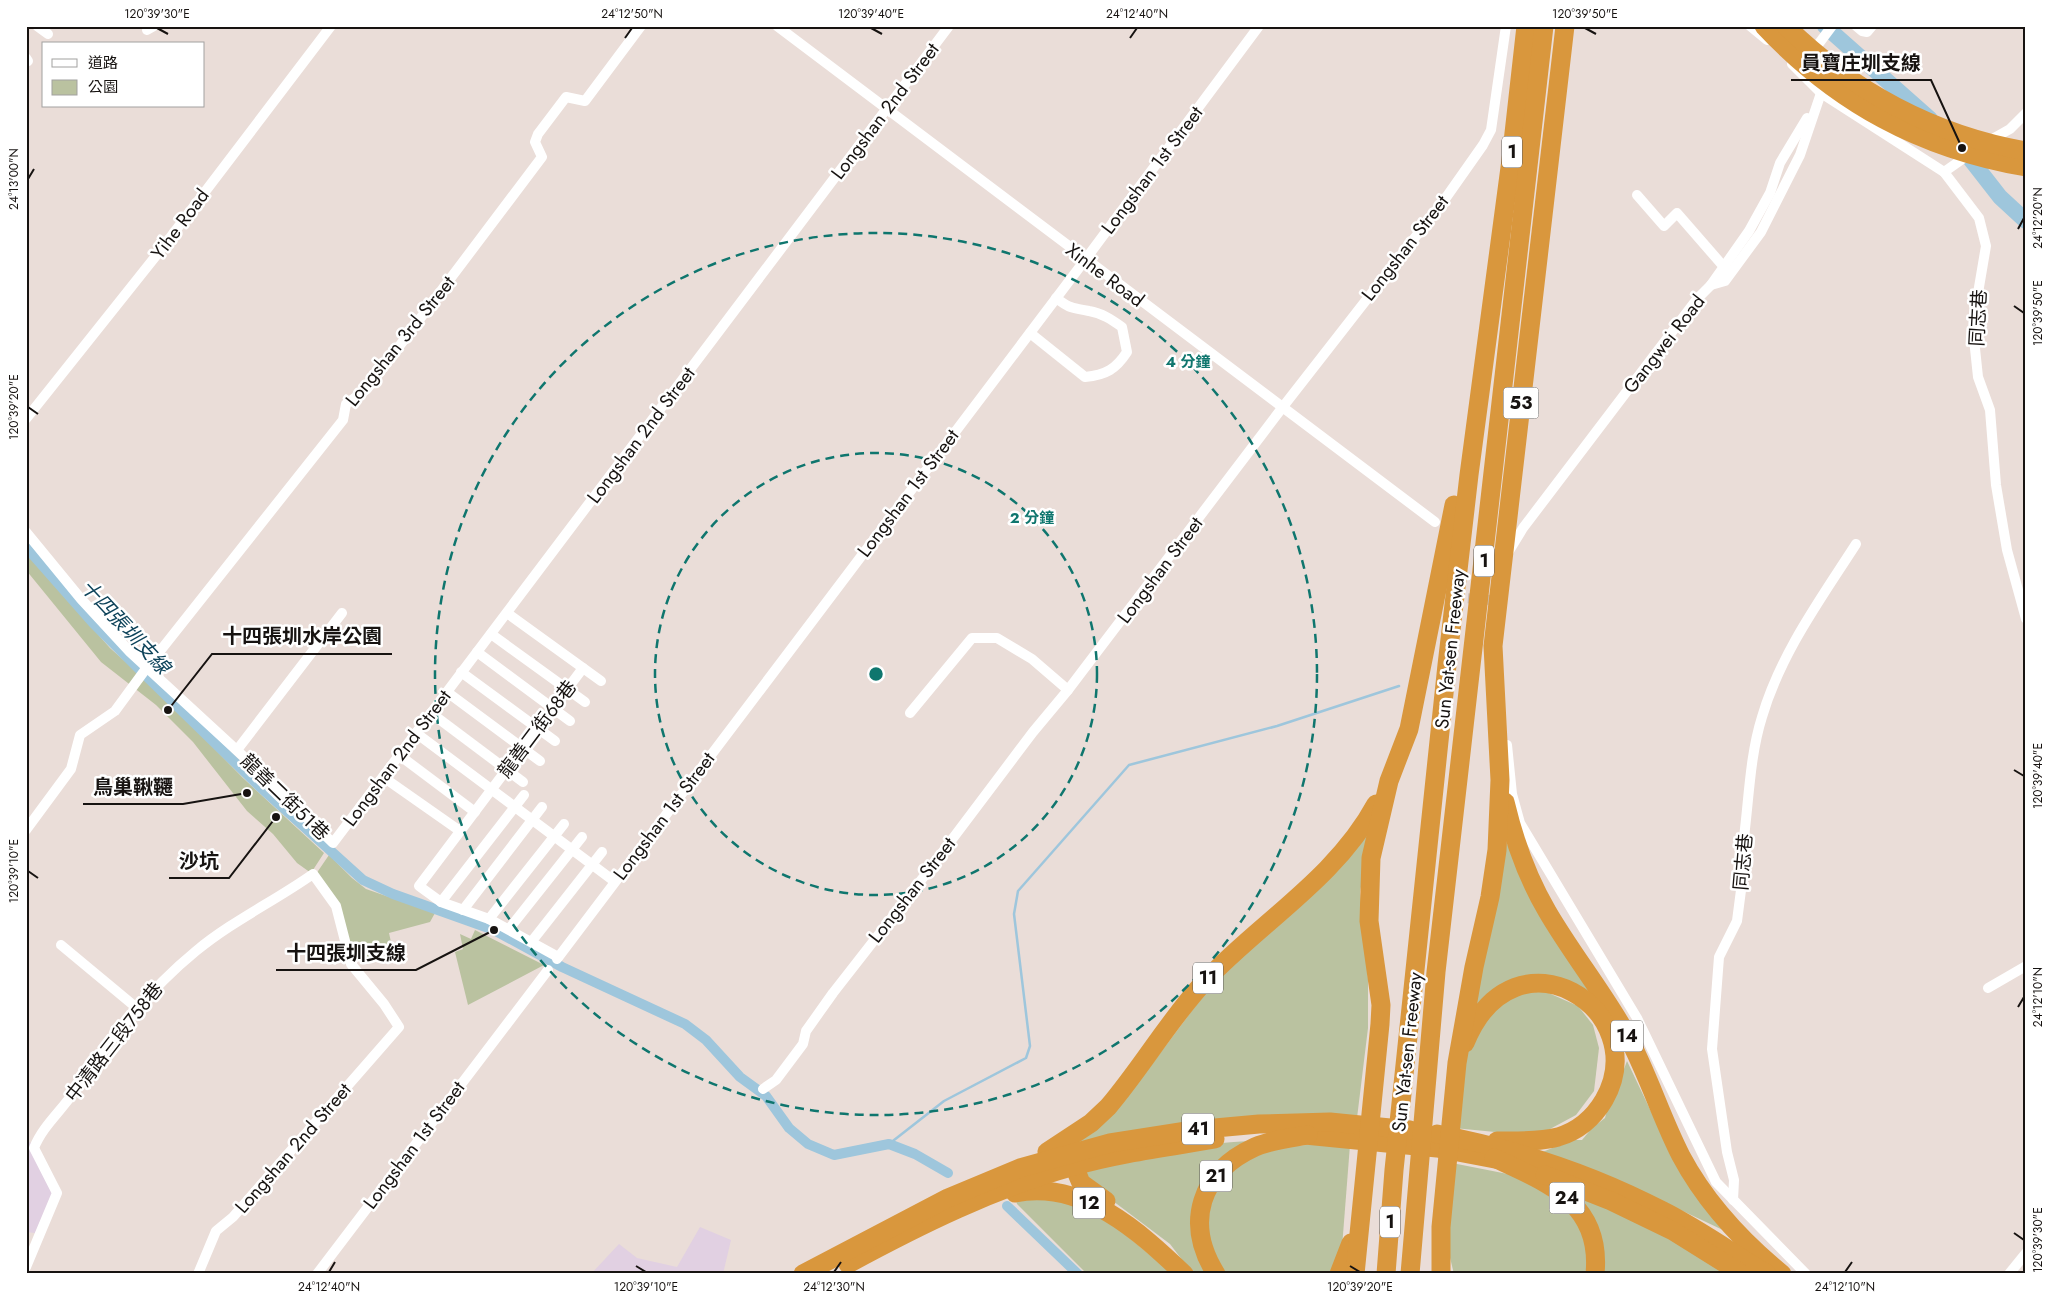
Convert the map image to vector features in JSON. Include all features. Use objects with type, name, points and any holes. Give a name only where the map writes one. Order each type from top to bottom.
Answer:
[{"type":"highway","name":"Sun Yat-sen Freeway","points":[[1386,1274],[1394,1170],[1448,656],[1512,160],[1526,26]]},
{"type":"highway","name":"Sun Yat-sen Freeway","points":[[1410,1274],[1427,1097],[1436,972],[1544,26]]},
{"type":"highway","name":"53","points":[[1500,780],[1493,646],[1565,26]]},
{"type":"highway","points":[[1786,26],[1816,54],[1854,84],[1895,107],[1950,132],[2026,151]]},
{"type":"highway","points":[[1765,33],[1826,84],[1874,116],[1922,138],[1958,151],[2026,167]]},
{"type":"highway","points":[[1355,1274],[1373,1096],[1380,1004],[1369,921],[1368,890],[1371,858],[1389,781],[1409,729],[1418,691],[1441,580],[1496,277]]},
{"type":"highway","points":[[1442,1268],[1446,1184],[1457,1063],[1467,1002],[1490,897],[1497,850],[1500,780]]},
{"type":"highway","name":"14","points":[[1500,780],[1513,835],[1530,879],[1555,924],[1627,1036],[1682,1158],[1713,1204],[1752,1246],[1782,1274]]},
{"type":"highway","name":"11","points":[[1020,1168],[1092,1123],[1108,1107],[1204,982],[1233,952],[1316,881],[1349,846],[1368,820],[1389,781]]},
{"type":"highway","points":[[1457,1063],[1470,1032],[1484,1009],[1502,992],[1537,983],[1554,984],[1573,992],[1588,1002],[1603,1020],[1615,1051],[1615,1066],[1608,1093],[1599,1110],[1587,1122],[1558,1137],[1534,1140],[1475,1141]]},
{"type":"highway","name":"41","points":[[1070,1160],[1138,1137],[1232,1126],[1330,1122],[1434,1133],[1475,1141]]},
{"type":"highway","points":[[803,1274],[921,1210],[1020,1168],[1070,1160],[1109,1157],[1239,1136],[1309,1134],[1437,1148],[1494,1158],[1567,1182],[1611,1201],[1673,1231],[1742,1274]]},
{"type":"highway","name":"21","points":[[1216,1274],[1208,1261],[1199,1233],[1199,1216],[1207,1188],[1217,1174],[1245,1152],[1272,1142],[1309,1134]]},
{"type":"highway","points":[[1475,1141],[1574,1171],[1663,1211],[1767,1274]]},
{"type":"highway","name":"24","points":[[1494,1158],[1545,1182],[1567,1198],[1580,1212],[1590,1227],[1594,1241],[1595,1274]]},
{"type":"highway","points":[[830,1274],[972,1202],[1070,1160]]},
{"type":"highway","points":[[1070,1160],[1081,1183],[1146,1229],[1185,1274]]},
{"type":"highway","name":"12","points":[[972,1202],[1030,1191],[1061,1193],[1080,1199],[1123,1222],[1144,1237],[1185,1274]]},
{"type":"highway","points":[[1339,1274],[1346,1262],[1361,1211]]},
{"type":"street","points":[[38,26],[48,34]]},
{"type":"street","name":"Yihe Road","points":[[26,419],[163,247],[331,26]]},
{"type":"street","name":"Longshan 3rd Street","points":[[146,668],[343,420],[346,404],[367,388],[542,158],[535,142],[538,134],[566,97],[585,101],[641,26]]},
{"type":"street","name":"Xinhe Road","points":[[777,26],[1435,522]]},
{"type":"street","name":"Longshan 2nd Street","points":[[333,843],[949,26]]},
{"type":"street","name":"Longshan 1st Street","points":[[557,958],[1085,260],[1259,26]]},
{"type":"street","name":"Longshan Street","points":[[763,1089],[776,1080],[803,1044],[806,1031],[833,993],[1033,732],[1068,690],[1282,408],[1445,199],[1483,145],[1491,130],[1506,26]]},
{"type":"street","points":[[1711,285],[1749,231],[1770,193],[1780,163],[1820,93],[1765,33],[1750,26]]},
{"type":"street","points":[[1765,33],[1775,26]]},
{"type":"street","points":[[1799,72],[1832,26]]},
{"type":"street","points":[[1856,26],[1862,31],[1867,32],[1872,26]]},
{"type":"street","points":[[26,58],[28,61],[26,62]]},
{"type":"street","name":"同志巷","points":[[1820,93],[1944,172],[1979,218],[1986,246],[1978,293],[1974,339],[1978,377],[1990,410],[1996,485],[2007,550],[2026,619]]},
{"type":"street","name":"Gangwei Road","points":[[1734,1200],[1716,1182],[1637,1018],[1520,823],[1512,794],[1505,726],[1501,657],[1503,601],[1508,556],[1523,528],[1693,305],[1711,285],[1725,281],[1761,232],[1800,155],[1820,93]]},
{"type":"street","points":[[1944,172],[2010,129],[2026,113]]},
{"type":"street","points":[[1983,145],[2026,175]]},
{"type":"street","points":[[1638,196],[1664,226],[1677,213],[1724,268]]},
{"type":"street","points":[[1030,333],[1085,377],[1096,376],[1117,367],[1127,352],[1122,327],[1107,317],[1090,311],[1071,309],[1056,298]]},
{"type":"street","name":"龍善二街51巷","points":[[26,532],[81,599],[130,652],[237,750],[333,843]]},
{"type":"street","name":"同志巷","points":[[1734,1200],[1734,1180],[1727,1152],[1712,1049],[1719,957],[1737,920],[1747,844],[1744,837],[1757,735],[1767,703],[1796,636],[1856,544]]},
{"type":"street","name":"龍善二街51巷","points":[[237,750],[342,613]]},
{"type":"street","points":[[506,613],[600,681]]},
{"type":"street","points":[[491,634],[585,702]]},
{"type":"street","points":[[910,713],[972,638],[997,638],[1032,659],[1068,690]]},
{"type":"street","points":[[477,652],[570,721]]},
{"type":"street","points":[[26,830],[71,769],[80,735],[115,711],[146,668]]},
{"type":"street","name":"龍善二街68巷","points":[[557,958],[532,941],[490,919],[441,902],[419,886],[583,668]]},
{"type":"street","points":[[461,672],[555,742]]},
{"type":"street","points":[[447,692],[540,761]]},
{"type":"street","points":[[431,713],[523,782]]},
{"type":"street","name":"龍善二街68巷","points":[[416,733],[492,790]]},
{"type":"street","points":[[399,754],[475,812]]},
{"type":"street","points":[[383,776],[460,831]]},
{"type":"street","points":[[492,790],[614,881]]},
{"type":"street","points":[[441,902],[524,795]]},
{"type":"street","points":[[463,910],[542,807]]},
{"type":"street","points":[[490,919],[564,824]]},
{"type":"street","points":[[510,929],[582,837]]},
{"type":"street","points":[[532,941],[602,852]]},
{"type":"street","name":"Longshan 2nd Street","points":[[198,1274],[216,1231],[233,1217],[399,1028],[384,1004],[351,964],[336,906],[313,874]]},
{"type":"street","name":"中清路三段758巷","points":[[26,1267],[57,1193],[34,1148],[37,1141],[102,1052],[160,982],[197,950],[234,923],[278,899],[313,874]]},
{"type":"street","points":[[62,945],[138,1009]]},
{"type":"street","points":[[1988,988],[2026,966]]},
{"type":"street","name":"Longshan 1st Street","points":[[317,1274],[548,970]]},
{"type":"street","points":[[1734,1200],[1806,1274]]},
{"type":"street","points":[[2009,1274],[2026,1253]]},
{"type":"shaded area","points":[[26,1139],[32,1144],[52,1194],[35,1233],[26,1232]]},
{"type":"shaded area","points":[[700,1227],[731,1240],[723,1274],[591,1274],[619,1244],[637,1258],[677,1267]]},
{"type":"green space","points":[[26,553],[110,648],[156,689],[243,778],[324,853],[311,873],[297,863],[273,834],[247,811],[193,742],[156,705],[101,662],[26,570]]},
{"type":"green space","points":[[1498,828],[1594,996],[1591,998],[1567,983],[1528,975],[1491,991],[1470,1013]]},
{"type":"green space","points":[[1366,835],[1370,837],[1360,892],[1368,979],[1368,1028],[1357,1118],[1071,1147],[1143,1076],[1218,976]]},
{"type":"green space","points":[[329,855],[366,889],[435,913],[430,922],[389,933],[393,951],[355,961],[338,905],[316,874]]},
{"type":"green space","points":[[475,930],[544,965],[468,1005],[455,952],[463,949],[460,934],[471,939]]},
{"type":"green space","points":[[1544,991],[1578,1006],[1593,1025],[1599,1048],[1594,1091],[1576,1115],[1537,1136],[1454,1128],[1470,1033],[1513,995]]},
{"type":"green space","points":[[1627,1061],[1677,1166],[1725,1231],[1632,1187],[1540,1153],[1572,1140],[1582,1140],[1592,1128],[1605,1118],[1619,1064],[1624,1069]]},
{"type":"green space","points":[[1252,1141],[1205,1191],[1211,1274],[1193,1274],[1170,1244],[1109,1198],[1083,1173],[1188,1148]]},
{"type":"green space","points":[[1306,1145],[1350,1145],[1341,1260],[1335,1274],[1220,1274],[1203,1228],[1209,1200],[1236,1163],[1265,1149]]},
{"type":"green space","points":[[1452,1163],[1523,1177],[1576,1217],[1591,1249],[1585,1274],[1454,1274],[1443,1229]]},
{"type":"green space","points":[[1570,1189],[1687,1245],[1731,1274],[1599,1274]]},
{"type":"green space","points":[[1035,1196],[1093,1208],[1173,1274],[1087,1274],[1017,1204],[1015,1198]]},
{"type":"waterway","points":[[1825,26],[1930,119]]},
{"type":"waterway","points":[[1961,147],[2000,197],[2026,221]]},
{"type":"waterway","name":"十四張圳支線","points":[[26,547],[93,623],[141,671],[259,786],[363,880],[393,894],[494,930],[562,967],[685,1024],[706,1040],[740,1077],[766,1096],[789,1128],[808,1144],[834,1155],[889,1144],[915,1154],[948,1173]]},
{"type":"waterway","points":[[889,1144],[944,1101],[1026,1058],[1030,1046],[1014,914],[1018,891],[1129,765],[1277,726],[1399,686]]},
{"type":"waterway","name":"十四張圳支線","points":[[1007,1206],[1078,1274]]},
{"type":"tunnel","points":[[1453,597],[1503,601]]},
{"type":"place","name":"員寶庄圳支線","points":[[1962,148]]},
{"type":"place","name":"十四張圳水岸公園","points":[[168,710]]},
{"type":"place","name":"鳥巢鞦韆","points":[[247,793]]},
{"type":"place","name":"沙坑","points":[[276,817]]},
{"type":"place","name":"十四張圳支線","points":[[494,930]]}]
